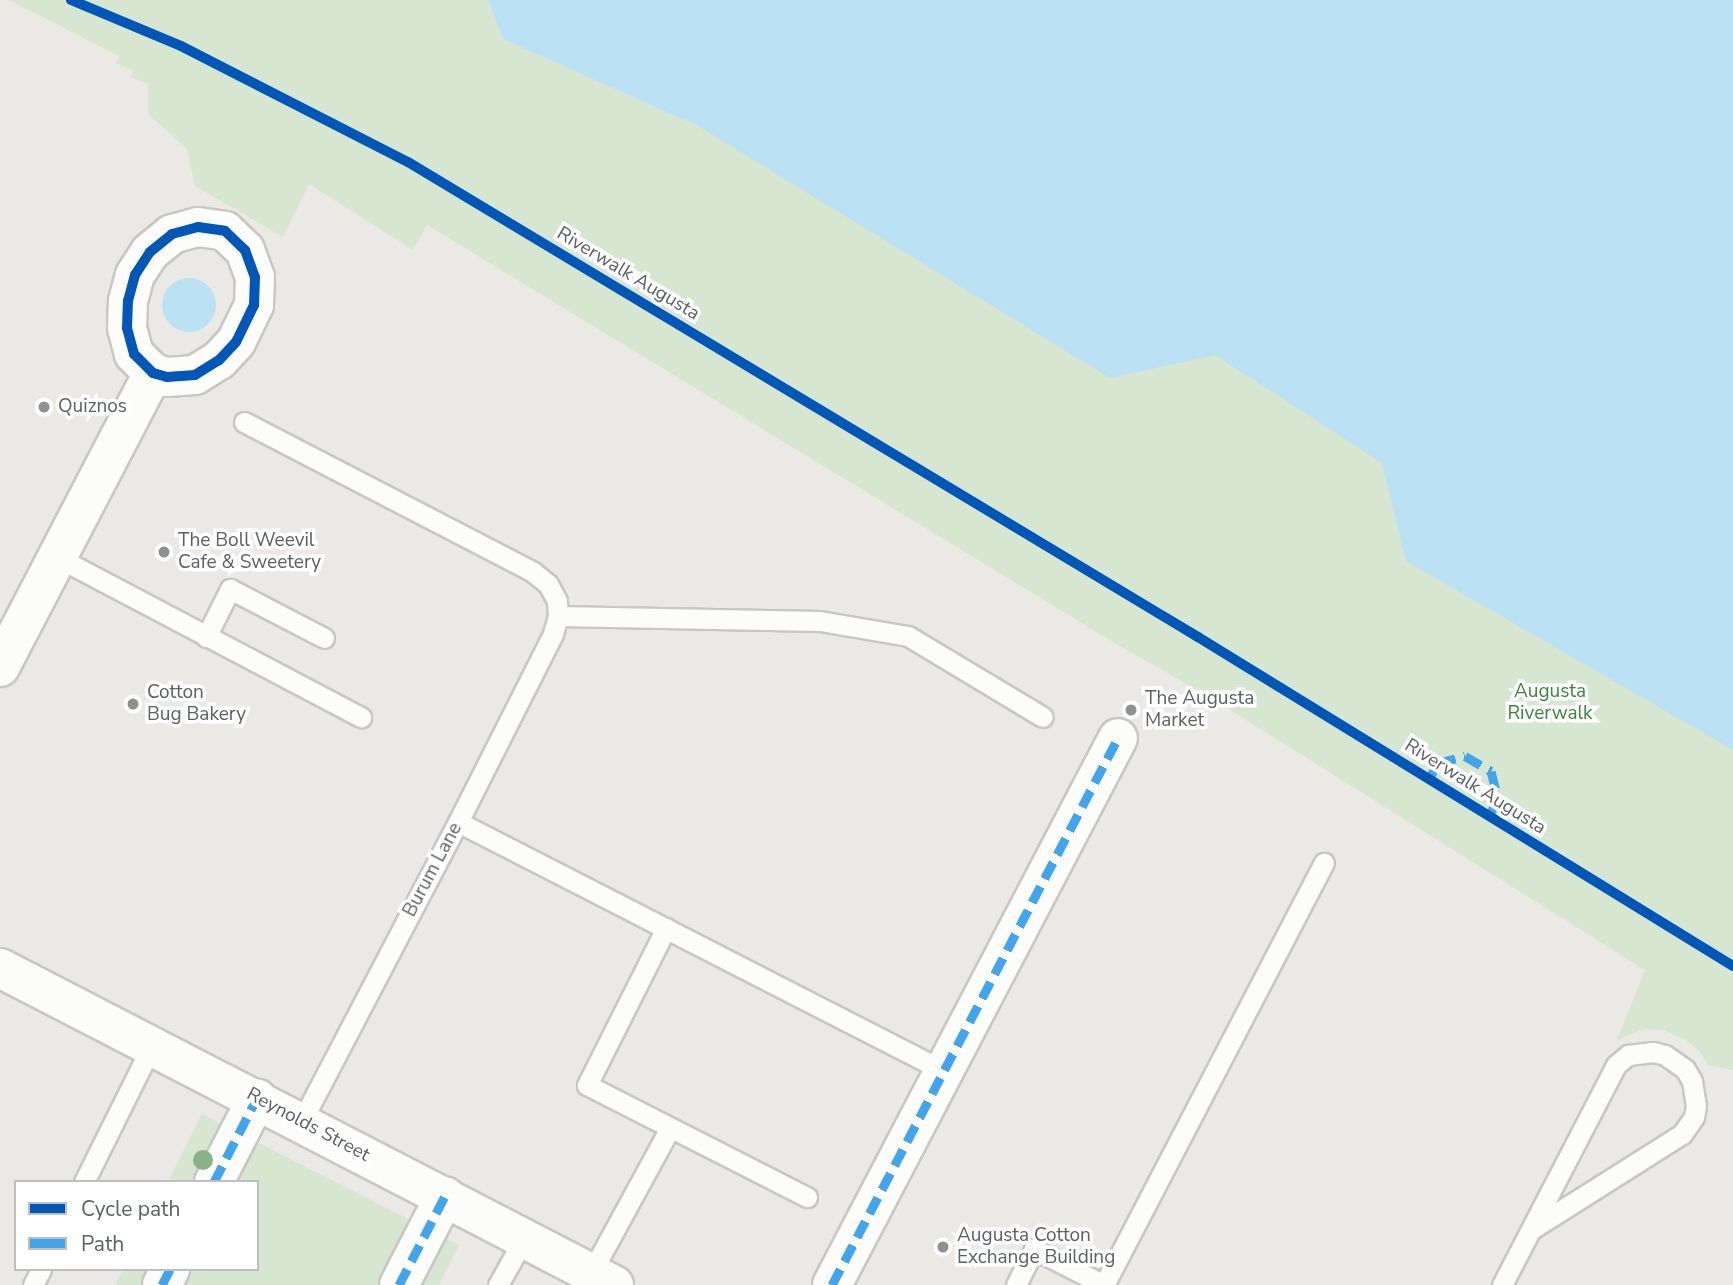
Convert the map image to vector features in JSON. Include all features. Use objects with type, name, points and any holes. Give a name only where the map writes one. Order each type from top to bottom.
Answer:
[{"type":"street","points":[[0,667],[153,373]]},
{"type":"street","points":[[832,1285],[1118,738]]},
{"type":"street","name":"Reynolds Street","points":[[0,968],[257,1098],[603,1279]]},
{"type":"street","points":[[215,1180],[257,1098]]},
{"type":"street","points":[[399,1285],[445,1196]]},
{"type":"lane","points":[[244,422],[533,572],[548,584],[557,601],[558,616],[820,621],[908,636],[1043,718]]},
{"type":"lane","points":[[57,557],[361,717]]},
{"type":"lane","points":[[206,637],[230,589],[324,638]]},
{"type":"lane","name":"Burum Lane","points":[[301,1122],[458,822],[553,634],[558,616]]},
{"type":"lane","points":[[458,822],[944,1071]]},
{"type":"lane","points":[[1016,1285],[1034,1249],[1104,1285],[1324,863]]},
{"type":"lane","points":[[666,928],[587,1085],[807,1197]]},
{"type":"lane","points":[[85,1180],[152,1045]]},
{"type":"lane","points":[[1502,1285],[1616,1065],[1628,1055],[1653,1052],[1665,1055],[1685,1069],[1696,1093],[1696,1106],[1694,1117],[1682,1134],[1532,1229]]},
{"type":"lane","points":[[603,1279],[670,1128]]},
{"type":"lane","points":[[498,1285],[524,1238]]},
{"type":"green space","name":"Augusta Riverwalk","points":[[9,0],[488,0],[503,39],[698,126],[1196,294],[1733,605],[1733,1070],[1708,1065],[1700,1052],[1686,1040],[1664,1030],[1644,1029],[1617,1040],[1645,970],[1206,695],[1113,642],[427,225],[413,250],[309,184],[283,237],[195,186],[187,149],[148,114],[148,84],[131,77],[133,71],[116,63],[119,56]]},
{"type":"green space","points":[[202,1114],[459,1245],[439,1285],[115,1285],[122,1271],[259,1271],[259,1180],[169,1180]]},
{"type":"water","points":[[488,0],[1733,0],[1733,750],[1406,561],[1382,463],[1215,355],[1110,378],[698,126],[503,39]]},
{"type":"water","points":[[189,278],[208,286],[216,305],[208,324],[189,332],[170,324],[162,305],[170,286]]},
{"type":"marked path","points":[[832,1285],[1118,738]]},
{"type":"marked path","points":[[1429,779],[1438,763],[1465,756],[1491,771],[1498,799],[1489,816]]},
{"type":"marked path","points":[[215,1180],[257,1098]]},
{"type":"marked path","points":[[399,1285],[445,1196]]},
{"type":"marked path","points":[[162,1285],[169,1271]]},
{"type":"cycle path","name":"Riverwalk Augusta","points":[[71,0],[181,46],[408,162],[1198,637],[1733,966]]},
{"type":"cycle path","points":[[198,227],[225,231],[245,250],[255,277],[254,305],[236,342],[219,360],[195,375],[167,377],[153,373],[134,354],[127,328],[128,301],[135,275],[150,252],[172,234],[198,227]]},
{"type":"place","name":"Quiznos","points":[[44,407]]},
{"type":"place","name":"The Boll Weevil Cafe & Sweetery","points":[[164,552]]},
{"type":"place","name":"Cotton Bug Bakery","points":[[133,704]]},
{"type":"place","name":"The Augusta Market","points":[[1131,710]]},
{"type":"place","name":"Augusta Cotton Exchange Building","points":[[943,1247]]}]
